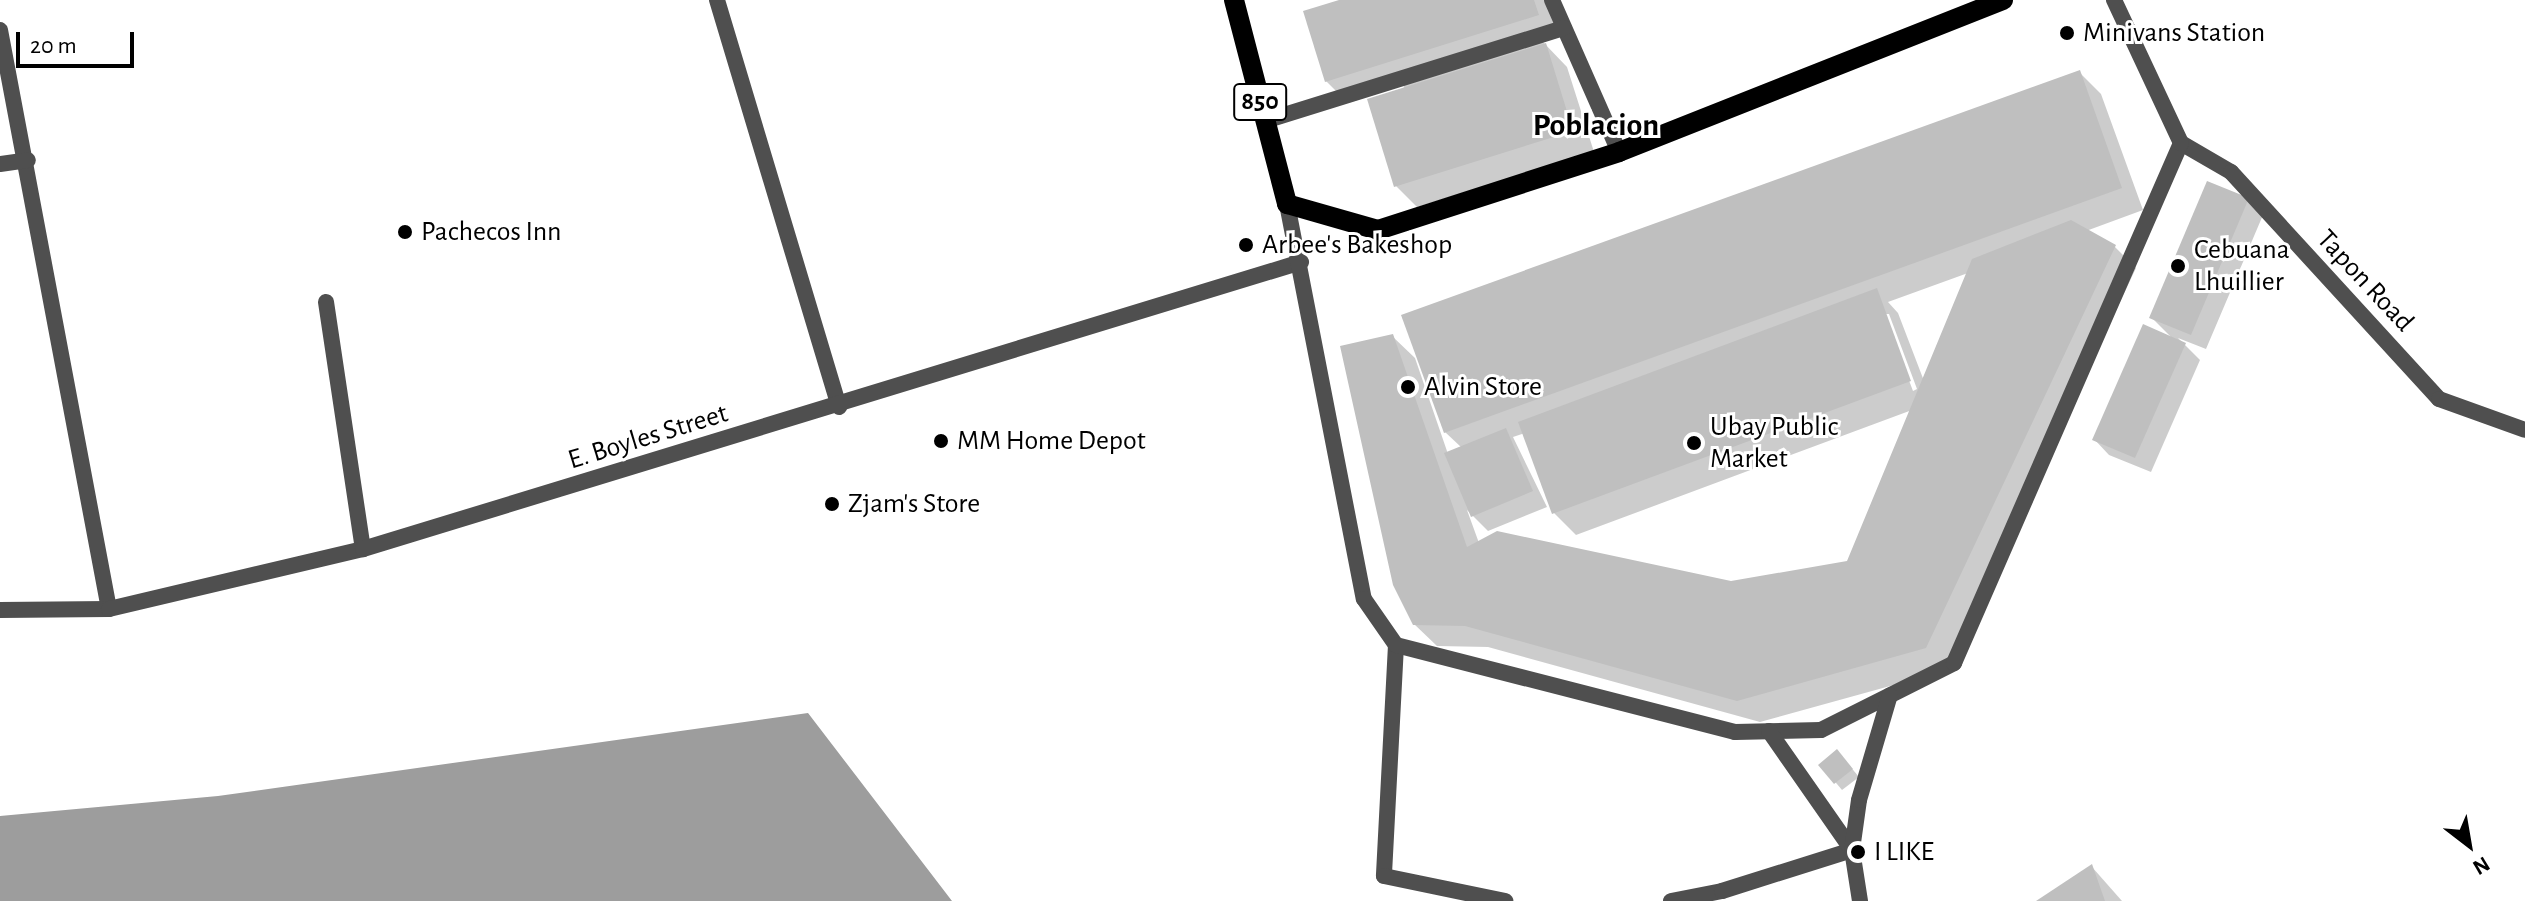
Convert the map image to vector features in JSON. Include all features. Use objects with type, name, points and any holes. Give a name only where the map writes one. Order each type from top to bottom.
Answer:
[{"type":"main road","name":"850","points":[[1234,0],[1287,204]]},
{"type":"main road","points":[[1287,204],[1378,230],[1619,152],[2003,0]]},
{"type":"street","points":[[717,0],[839,407]]},
{"type":"street","points":[[1552,0],[1619,152]]},
{"type":"street","points":[[1396,645],[1735,732],[1821,730],[1954,663],[2181,143],[2114,0]]},
{"type":"street","points":[[1265,121],[1564,28]]},
{"type":"street","points":[[0,30],[28,160],[109,609]]},
{"type":"street","name":"Tapon Road","points":[[2181,143],[2231,172],[2439,399],[2525,430]]},
{"type":"street","points":[[0,164],[28,160]]},
{"type":"street","points":[[1287,204],[1301,262],[1364,599],[1396,645],[1384,876],[1505,901]]},
{"type":"street","name":"E. Boyles Street","points":[[0,610],[109,609],[363,549],[839,407],[1301,262]]},
{"type":"street","points":[[326,302],[363,549]]},
{"type":"street","points":[[1860,901],[1852,850],[1859,800],[1890,695]]},
{"type":"street","points":[[1769,731],[1852,850]]},
{"type":"street","points":[[1671,901],[1722,891],[1852,850]]},
{"type":"shaded area","points":[[808,713],[952,901],[0,901],[0,816],[218,796]]},
{"type":"building","points":[[1339,0],[1534,0],[1539,15],[1325,82],[1303,11]]},
{"type":"building","points":[[1546,43],[1573,131],[1394,187],[1367,99]]},
{"type":"building","points":[[2080,70],[2122,188],[1444,433],[1401,315]]},
{"type":"building","points":[[2207,181],[2249,198],[2191,335],[2149,318]]},
{"type":"building","points":[[2071,220],[2116,245],[1926,648],[1737,701],[1465,626],[1413,625],[1393,585],[1340,346],[1393,334],[1467,547],[1497,531],[1731,581],[1847,561],[1972,259]]},
{"type":"building","points":[[1877,288],[1911,381],[1552,514],[1518,422]]},
{"type":"building","points":[[2143,324],[2186,343],[2135,458],[2092,440]]},
{"type":"building","points":[[1506,428],[1533,491],[1471,517],[1444,453]]},
{"type":"building","points":[[1837,749],[1853,769],[1834,784],[1818,765]]},
{"type":"building","points":[[2092,864],[2105,901],[2036,901]]},
{"type":"place","name":"Minivans Station","points":[[2067,33]]},
{"type":"place","name":"Pachecos Inn","points":[[405,232]]},
{"type":"place","name":"Arbee's Bakeshop","points":[[1246,245]]},
{"type":"place","name":"Cebuana Lhuillier","points":[[2178,266]]},
{"type":"place","name":"Alvin Store","points":[[1408,387]]},
{"type":"place","name":"MM Home Depot","points":[[941,441]]},
{"type":"place","name":"Ubay Public Market","points":[[1694,443]]},
{"type":"place","name":"Zjam's Store","points":[[832,504]]},
{"type":"place","name":"I LIKE","points":[[1858,852]]},
{"type":"district","name":"Poblacion","points":[[1596,125]]}]
